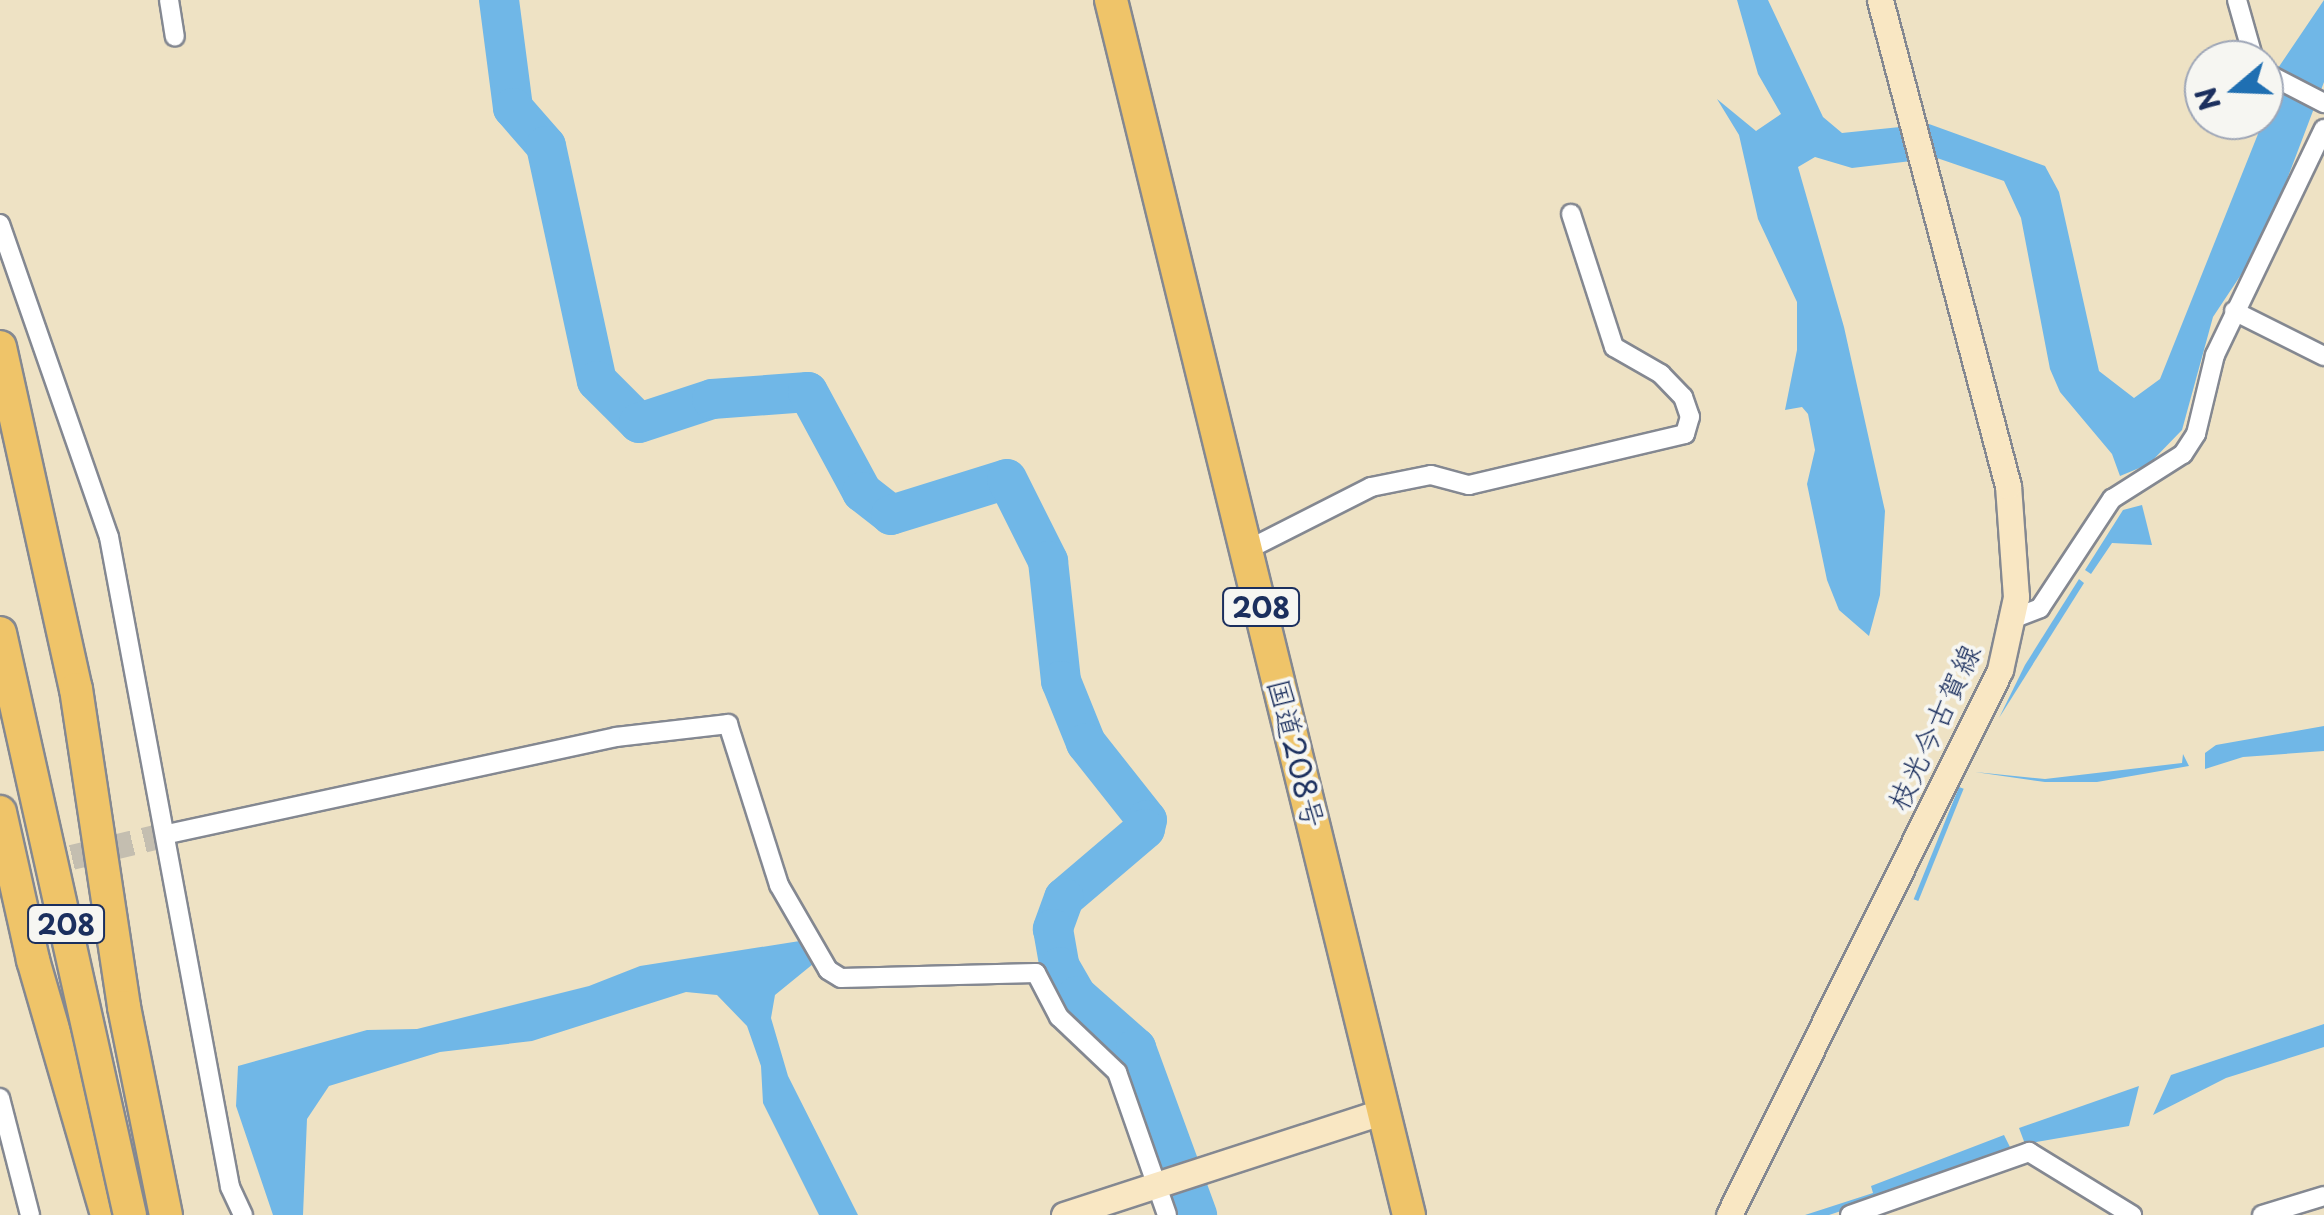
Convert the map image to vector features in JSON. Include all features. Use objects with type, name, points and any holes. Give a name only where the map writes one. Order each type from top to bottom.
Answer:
[{"type":"highway","name":"国道208号","points":[[1111,0],[1409,1215]]},
{"type":"highway","points":[[0,347],[76,688],[124,1007],[166,1215]]},
{"type":"highway","name":"208","points":[[0,633],[130,1215]]},
{"type":"highway","name":"208","points":[[0,689],[116,1215]]},
{"type":"highway","points":[[0,812],[33,960],[107,1215]]},
{"type":"main road","name":"枝光今古賀線","points":[[1729,1215],[1970,734],[2000,670],[2012,619],[2016,548],[2008,486],[1880,0]]},
{"type":"main road","points":[[1064,1215],[1385,1111]]},
{"type":"street","points":[[168,0],[176,37]]},
{"type":"street","points":[[2237,0],[2248,40]]},
{"type":"street","points":[[2284,83],[2324,103]]},
{"type":"street","points":[[2012,619],[2040,608],[2112,499],[2183,454],[2196,434],[2234,311],[2324,129]]},
{"type":"street","points":[[1247,550],[1371,487],[1430,476],[1469,485],[1685,434],[1690,417],[1683,396],[1662,374],[1614,347],[1571,214]]},
{"type":"street","points":[[0,224],[109,536],[168,834],[230,1187],[243,1215]]},
{"type":"street","points":[[2234,311],[2324,356]]},
{"type":"street","points":[[168,834],[616,737],[728,724],[779,884],[828,970],[840,978],[1036,973],[1059,1017],[1117,1072],[1167,1215]]},
{"type":"street","points":[[0,1098],[30,1215]]},
{"type":"street","points":[[1850,1215],[2029,1152],[2132,1215]]},
{"type":"street","points":[[2262,1215],[2324,1196]]},
{"type":"water","points":[[1737,0],[1768,0],[1823,117],[1842,133],[1929,124],[2045,166],[2059,192],[2099,371],[2134,398],[2160,379],[2256,140],[2284,140],[2284,59],[2324,0],[2324,82],[2264,240],[2213,317],[2182,430],[2149,464],[2120,476],[2112,454],[2060,392],[2050,369],[2021,218],[2004,181],[1937,158],[1852,168],[1815,157],[1798,167],[1844,327],[1885,511],[1880,595],[1869,636],[1839,610],[1827,580],[1807,484],[1815,450],[1808,414],[1802,407],[1785,410],[1797,350],[1797,302],[1758,219],[1739,135],[1717,99],[1756,131],[1781,114],[1758,74]]},
{"type":"water","points":[[2142,505],[2152,545],[2112,543],[2091,574],[2085,570],[2123,510]]},
{"type":"water","points":[[2079,579],[2084,583],[1999,718],[2025,665]]},
{"type":"water","points":[[2324,726],[2324,751],[2243,757],[2205,769],[2205,753],[2216,745]]},
{"type":"water","points":[[2183,754],[2189,766],[2097,782],[2045,782],[1975,772],[2045,779],[2182,763]]},
{"type":"water","points":[[1959,787],[1964,789],[1918,901],[1914,899]]},
{"type":"water","points":[[806,940],[813,964],[775,995],[771,1018],[788,1076],[858,1215],[819,1215],[763,1103],[761,1066],[747,1026],[717,995],[686,992],[532,1041],[440,1052],[329,1086],[307,1119],[303,1215],[273,1215],[236,1106],[238,1066],[367,1030],[417,1029],[589,986],[640,966]]},
{"type":"water","points":[[2324,1024],[2324,1047],[2226,1078],[2153,1115],[2171,1075]]},
{"type":"water","points":[[2139,1086],[2129,1126],[2025,1144],[2019,1128]]},
{"type":"water","points":[[2004,1135],[2010,1147],[1934,1180],[1829,1215],[1805,1215],[1873,1193],[1871,1186]]},
{"type":"waterway","points":[[499,0],[513,108],[546,146],[597,381],[639,423],[712,399],[808,392],[862,492],[891,515],[1007,479],[1048,561],[1061,681],[1086,743],[1147,820],[1145,829],[1064,898],[1053,929],[1060,967],[1077,996],[1136,1048],[1197,1215]]},
{"type":"tunnel","points":[[0,874],[168,834]]}]
